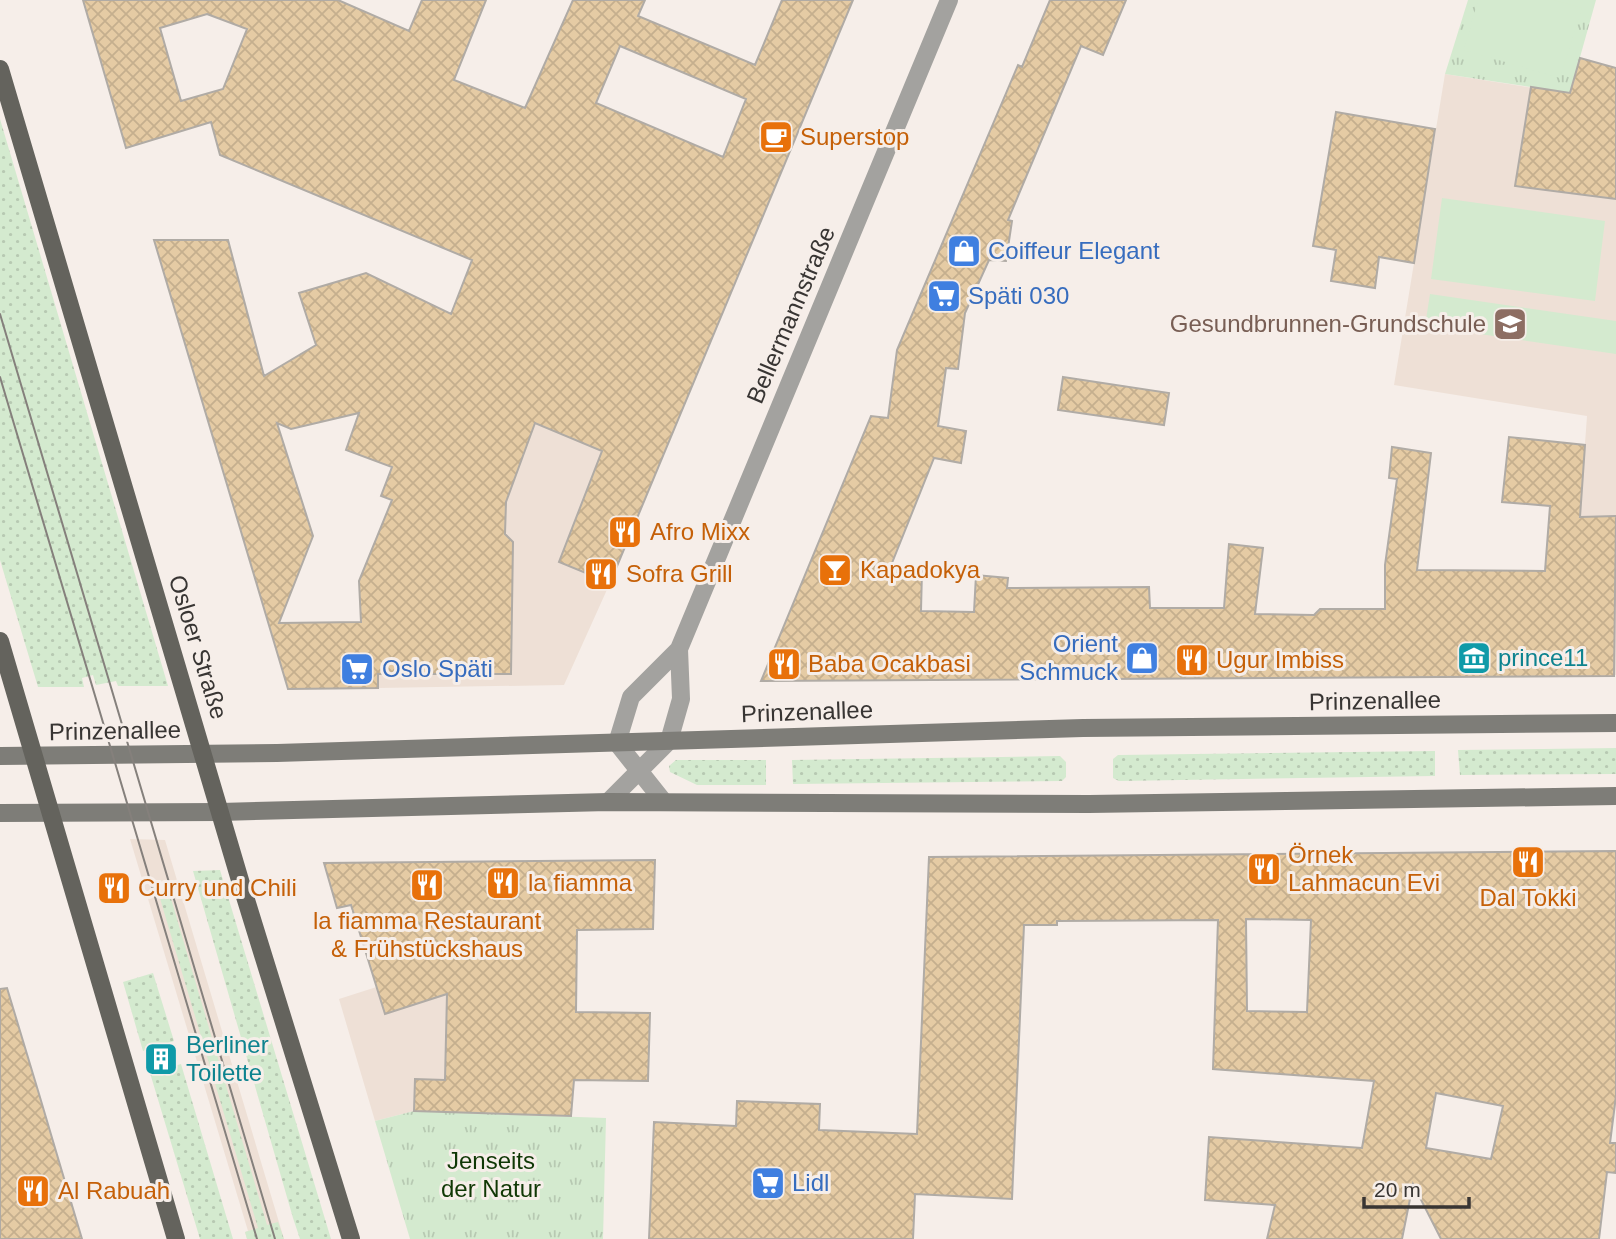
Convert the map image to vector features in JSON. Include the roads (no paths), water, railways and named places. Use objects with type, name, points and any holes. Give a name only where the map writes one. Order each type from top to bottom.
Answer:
[{"type":"main road","name":"Osloer Straße","points":[[0,69],[220,813],[351,1239]]},
{"type":"main road","points":[[0,641],[176,1239]]},
{"type":"main road","name":"Prinzenallee","points":[[0,756],[204,754],[1083,728],[1616,723]]},
{"type":"main road","points":[[0,813],[220,813],[608,802],[1089,804],[1616,796]]},
{"type":"street","name":"Bellermannstraße","points":[[617,743],[631,697],[679,649],[949,0]]},
{"type":"street","name":"Bellermannstraße","points":[[608,802],[669,741],[681,699],[679,649]]},
{"type":"street","points":[[617,743],[664,802]]},
{"type":"tram line","points":[[0,314],[275,1239]]},
{"type":"tram line","points":[[0,377],[257,1239]]},
{"type":"place","name":"Superstop","points":[[776,137]]},
{"type":"place","name":"Coiffeur Elegant","points":[[964,251]]},
{"type":"place","name":"Späti 030","points":[[944,296]]},
{"type":"place","name":"Gesundbrunnen-Grundschule","points":[[1510,324]]},
{"type":"place","name":"Afro Mixx","points":[[625,532]]},
{"type":"place","name":"Kapadokya","points":[[835,570]]},
{"type":"place","name":"Sofra Grill","points":[[601,574]]},
{"type":"place","name":"Orient Schmuck","points":[[1142,658]]},
{"type":"place","name":"prince11","points":[[1474,658]]},
{"type":"place","name":"Ugur Imbiss","points":[[1192,660]]},
{"type":"place","name":"Baba Ocakbasi","points":[[784,664]]},
{"type":"place","name":"Oslo Späti","points":[[357,669]]},
{"type":"place","name":"Dal Tokki","points":[[1528,862]]},
{"type":"place","name":"Örnek Lahmacun Evi","points":[[1264,869]]},
{"type":"place","name":"la fiamma","points":[[503,883]]},
{"type":"place","name":"la fiamma Restaurant & Frühstückshaus","points":[[427,885]]},
{"type":"place","name":"Curry und Chili","points":[[114,888]]},
{"type":"place","name":"Berliner Toilette","points":[[161,1059]]},
{"type":"place","name":"Lidl","points":[[768,1183]]},
{"type":"place","name":"Al Rabuah","points":[[33,1191]]},
{"type":"park label","name":"Jenseits der Natur","points":[[491,1175]]}]
